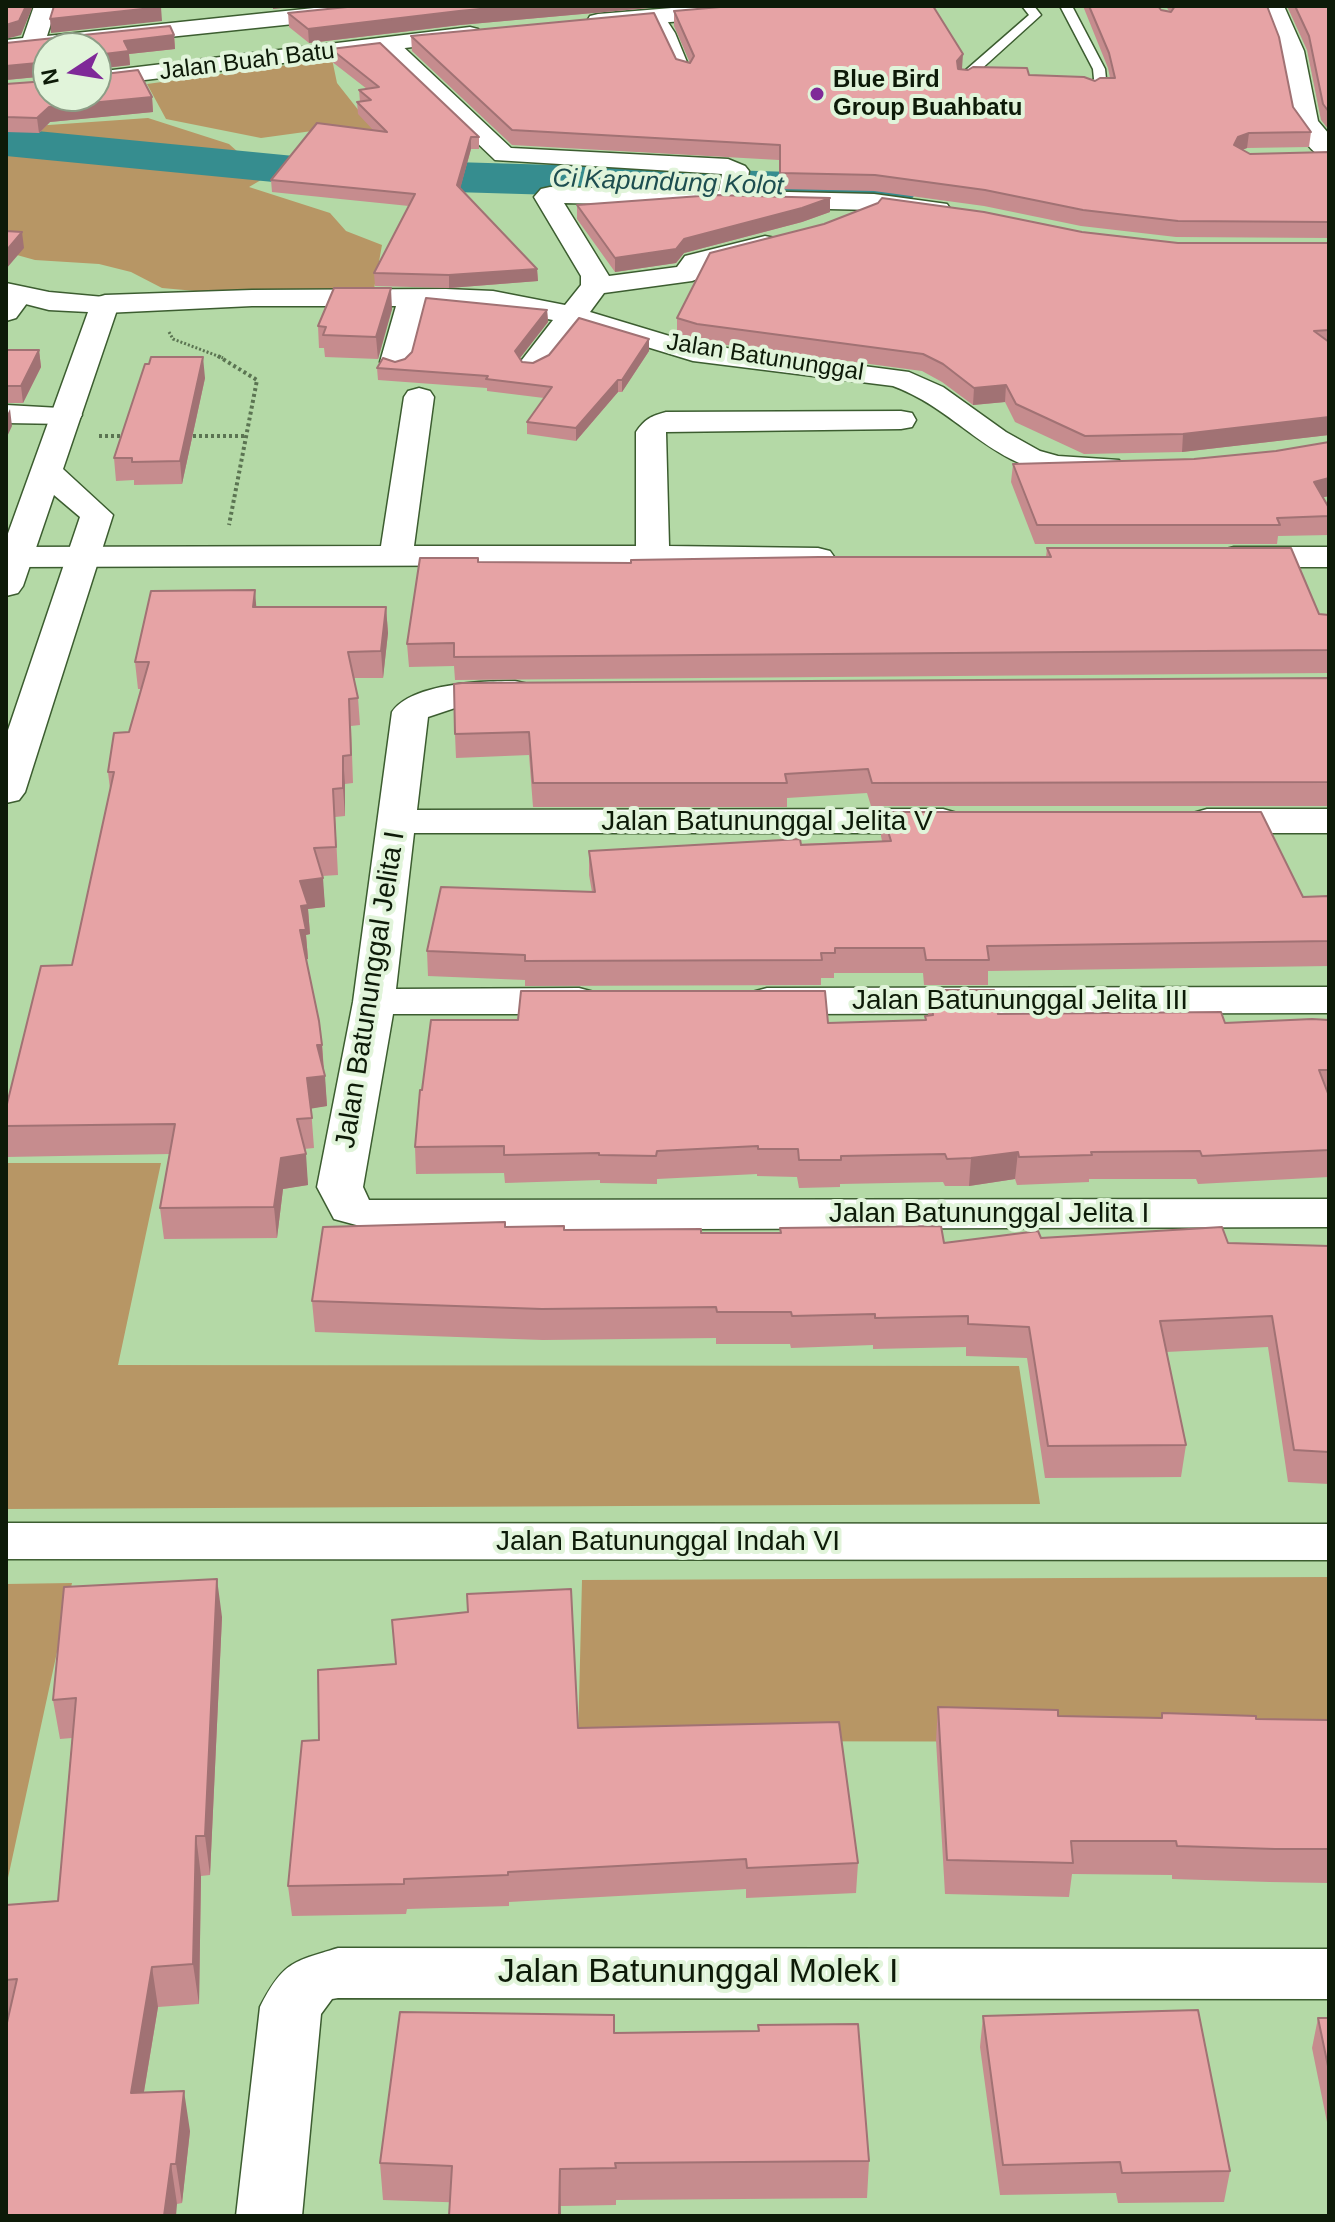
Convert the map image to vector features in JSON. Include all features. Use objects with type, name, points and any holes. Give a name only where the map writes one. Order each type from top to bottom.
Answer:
[{"type":"street","points":[[36,32],[44,8],[64,6]]},
{"type":"street","points":[[225,6],[255,12],[285,46]]},
{"type":"street","points":[[112,33],[255,12],[399,6]]},
{"type":"street","points":[[578,18],[647,11],[779,6]]},
{"type":"street","points":[[1273,6],[1292,51],[1306,122],[1329,153],[1301,158]]},
{"type":"street","name":"Jalan Buah Batu","points":[[112,67],[285,46],[488,27]]},
{"type":"street","name":"Jalan Buah Batu","points":[[112,77],[388,45],[454,30]]},
{"type":"street","points":[[6,47],[32,45]]},
{"type":"street","points":[[388,45],[501,153],[518,158],[717,167],[733,184]]},
{"type":"street","points":[[733,184],[766,172]]},
{"type":"street","points":[[533,365],[595,286],[595,276],[547,197],[550,195],[733,184],[846,202],[879,202],[969,215]]},
{"type":"street","points":[[828,226],[879,202]]},
{"type":"street","points":[[595,286],[687,273],[695,262],[784,239]]},
{"type":"street","points":[[395,362],[412,298]]},
{"type":"street","points":[[10,299],[105,304],[11,572]]},
{"type":"street","name":"Jalan Batununggal","points":[[105,304],[181,300],[493,300],[571,315],[673,347],[742,359],[898,378],[929,390],[1012,450],[1031,459],[1075,467],[1134,466]]},
{"type":"street","points":[[396,556],[419,397]]},
{"type":"street","points":[[6,414],[63,425]]},
{"type":"street","points":[[653,556],[651,432],[656,425],[666,421],[901,420]]},
{"type":"street","points":[[6,792],[97,515],[47,472]]},
{"type":"street","points":[[11,572],[85,557],[851,558]]},
{"type":"street","points":[[1201,557],[1329,557]]},
{"type":"street","name":"Jalan Batununggal Jelita I","points":[[558,692],[463,692],[435,698],[410,712],[374,1002],[340,1187],[350,1209],[375,1216],[1329,1213]]},
{"type":"street","name":"Jalan Batununggal Jelita V","points":[[397,822],[982,821]]},
{"type":"street","points":[[1171,821],[1329,821]]},
{"type":"street","name":"Jalan Batununggal Jelita III","points":[[724,1001],[1329,1000]]},
{"type":"street","points":[[374,1002],[613,1001]]},
{"type":"street","name":"Jalan Batununggal Indah VI","points":[[6,1541],[1329,1542]]},
{"type":"street","name":"Jalan Batununggal Molek I","points":[[269,2216],[291,2007],[311,1981],[338,1973],[1329,1974]]},
{"type":"lane","points":[[963,79],[1035,15],[1028,6]]},
{"type":"lane","points":[[1066,6],[1099,69],[1100,79],[1091,90]]},
{"type":"lane","points":[[647,11],[669,33],[685,72]]},
{"type":"path","points":[[181,300],[164,323],[173,339],[224,358],[257,380],[233,506]]},
{"type":"path","points":[[63,425],[125,436]]},
{"type":"path","points":[[185,436],[246,436]]},
{"type":"shaded area","points":[[332,59],[337,83],[382,140],[312,131],[261,138],[166,119],[147,84]]},
{"type":"shaded area","points":[[148,118],[229,144],[266,177],[249,187],[330,213],[346,231],[382,245],[374,289],[207,292],[162,288],[131,272],[99,264],[35,260],[6,252],[6,128]]},
{"type":"shaded area","points":[[6,1163],[161,1163],[118,1365],[1019,1366],[1040,1504],[6,1509]]},
{"type":"shaded area","points":[[1329,1577],[1329,1742],[578,1741],[582,1580]]},
{"type":"shaded area","points":[[72,1583],[6,1887],[6,1584]]},
{"type":"building","points":[[6,6],[26,6],[19,21],[6,25]]},
{"type":"building","points":[[54,6],[160,6],[161,7],[50,19]]},
{"type":"building","points":[[357,6],[512,6],[308,29],[288,13]]},
{"type":"building","points":[[732,6],[933,6],[963,54],[957,61],[958,69],[1027,68],[1029,75],[1084,77],[1095,81],[1115,78],[1109,53],[1089,6],[1158,6],[1171,12],[1175,6],[1267,6],[1279,37],[1293,107],[1311,132],[1249,133],[1238,137],[1234,145],[1250,154],[1329,152],[1329,222],[1178,221],[1083,210],[985,190],[875,175],[780,173],[780,145],[512,130],[411,36],[654,13],[676,59],[690,63],[694,56],[674,11]]},
{"type":"building","points":[[1295,6],[1329,6],[1329,112],[1323,104],[1309,36]]},
{"type":"building","points":[[170,26],[174,35],[124,41],[129,51],[112,53],[112,32]]},
{"type":"building","points":[[32,40],[32,64],[6,66],[6,43]]},
{"type":"building","points":[[380,43],[479,137],[471,137],[457,185],[537,269],[449,275],[374,273],[415,194],[271,180],[317,123],[387,132],[357,102],[371,100],[359,90],[379,87],[331,49]]},
{"type":"building","points":[[138,70],[152,97],[112,101],[112,73]]},
{"type":"building","points":[[32,82],[32,112],[44,112],[37,118],[6,117],[6,84]]},
{"type":"building","points":[[714,195],[830,198],[684,239],[676,249],[615,258],[577,205]]},
{"type":"building","points":[[882,198],[984,212],[1082,232],[1178,243],[1329,243],[1329,330],[1314,331],[1329,342],[1329,417],[1183,434],[1085,436],[1016,404],[1006,385],[974,388],[943,364],[923,354],[697,324],[677,318],[710,253],[824,224],[878,203]]},
{"type":"building","points":[[6,231],[22,232],[6,251]]},
{"type":"building","points":[[334,288],[391,288],[376,337],[323,335],[326,327],[318,326]]},
{"type":"building","points":[[426,298],[547,310],[515,351],[522,362],[533,363],[549,355],[579,318],[649,339],[622,380],[618,380],[576,428],[527,422],[552,387],[486,379],[488,376],[377,368],[383,358],[395,362],[405,359],[412,352]]},
{"type":"building","points":[[6,350],[39,350],[21,386],[6,386]]},
{"type":"building","points":[[151,357],[203,357],[180,461],[132,462],[132,458],[114,458],[145,364],[149,364]]},
{"type":"building","points":[[1329,442],[1329,478],[1314,482],[1329,508],[1329,516],[1277,518],[1280,525],[1037,525],[1013,464],[1194,459]]},
{"type":"building","points":[[1047,548],[1291,548],[1319,614],[1329,615],[1329,650],[454,657],[454,643],[407,644],[420,558],[478,558],[478,562],[631,563],[631,560],[819,557],[1051,557]]},
{"type":"building","points":[[255,590],[253,607],[386,607],[381,651],[348,652],[358,698],[349,699],[351,755],[343,756],[343,788],[333,789],[336,847],[314,848],[323,878],[300,881],[308,905],[301,906],[306,930],[300,930],[319,1021],[322,1045],[317,1045],[325,1076],[307,1078],[312,1118],[297,1119],[306,1154],[281,1158],[274,1207],[160,1208],[175,1124],[6,1126],[6,1108],[41,966],[72,965],[114,772],[108,772],[114,733],[129,732],[149,662],[135,662],[151,591]]},
{"type":"building","points":[[1329,678],[1329,782],[872,783],[868,769],[785,774],[787,783],[533,783],[529,732],[455,734],[454,684],[462,683]]},
{"type":"building","points":[[882,812],[1261,812],[1303,897],[1329,896],[1329,941],[987,946],[989,960],[926,960],[924,948],[835,948],[835,953],[821,953],[822,960],[525,961],[525,955],[427,951],[441,887],[595,892],[589,851],[800,839],[801,845],[891,841]]},
{"type":"building","points":[[930,990],[994,990],[998,1014],[1221,1012],[1225,1023],[1329,1020],[1329,1070],[1319,1070],[1329,1096],[1329,1150],[1202,1156],[1200,1151],[1091,1152],[1092,1155],[1019,1157],[1018,1152],[947,1159],[945,1154],[799,1160],[798,1149],[758,1149],[758,1146],[657,1151],[656,1156],[599,1153],[504,1155],[504,1146],[415,1147],[431,1020],[518,1020],[521,991],[825,991],[828,1023],[926,1020],[925,1016],[933,1015]]},
{"type":"building","points":[[505,1222],[505,1227],[701,1229],[701,1233],[781,1233],[780,1228],[941,1226],[944,1243],[1038,1231],[1041,1238],[1222,1227],[1228,1243],[1329,1246],[1329,1452],[1294,1450],[1272,1316],[1160,1321],[1186,1445],[1048,1446],[1029,1327],[968,1324],[968,1316],[875,1318],[875,1314],[792,1316],[791,1312],[717,1312],[716,1307],[542,1309],[312,1301],[323,1227]]},
{"type":"building","points":[[217,1579],[205,1836],[196,1836],[193,1964],[152,1967],[131,2093],[184,2091],[176,2164],[171,2164],[164,2216],[6,2216],[6,2027],[17,1979],[6,1980],[6,1905],[58,1901],[76,1698],[53,1700],[64,1587]]},
{"type":"building","points":[[571,1589],[578,1728],[839,1722],[858,1863],[747,1868],[746,1859],[404,1879],[404,1884],[288,1886],[302,1741],[319,1740],[318,1670],[396,1664],[392,1620],[468,1612],[467,1594]]},
{"type":"building","points":[[938,1707],[1058,1710],[1058,1716],[1162,1718],[1162,1713],[1329,1720],[1329,1849],[1177,1846],[1176,1841],[1071,1841],[1073,1863],[947,1860]]},
{"type":"building","points":[[1198,2010],[1230,2171],[1122,2173],[1120,2162],[1003,2165],[983,2016]]},
{"type":"building","points":[[400,2012],[614,2015],[614,2033],[759,2031],[758,2025],[858,2024],[869,2161],[615,2163],[616,2168],[560,2169],[559,2216],[449,2216],[452,2166],[380,2163]]},
{"type":"building","points":[[1318,2018],[1329,2018],[1329,2071]]},
{"type":"waterway","name":"Ci Kapundung Kolot","points":[[6,142],[294,170],[386,175],[894,190]]},
{"type":"place","name":"Blue Bird Group Buahbatu","points":[[817,94]]}]
